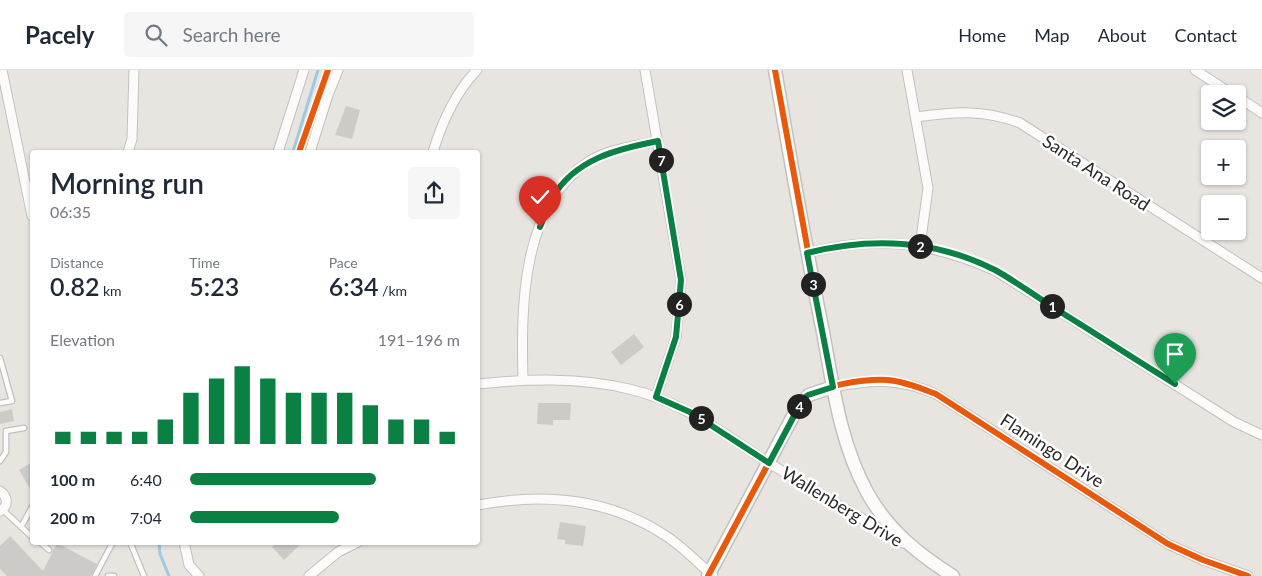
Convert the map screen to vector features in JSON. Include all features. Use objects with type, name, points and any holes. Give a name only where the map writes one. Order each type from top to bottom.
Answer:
[{"type":"street","points":[[2,70],[30,206]]},
{"type":"street","points":[[129,150],[132,139],[134,70]]},
{"type":"street","points":[[279,150],[304,70]]},
{"type":"street","points":[[311,150],[338,70]]},
{"type":"street","points":[[434,150],[447,114],[460,91],[477,70]]},
{"type":"street","points":[[645,70],[681,280],[676,337],[656,397]]},
{"type":"street","points":[[775,70],[807,253],[833,387],[847,445],[867,493],[894,530],[916,551],[953,576]]},
{"type":"street","points":[[907,70],[928,188],[920,246]]},
{"type":"street","points":[[1195,70],[1218,85]]},
{"type":"street","points":[[1246,102],[1262,113]]},
{"type":"street","name":"Santa Ana Road","points":[[916,117],[972,112],[997,115],[1020,123],[1262,278]]},
{"type":"street","points":[[524,380],[522,318],[524,290],[540,227],[552,198],[568,178],[589,161],[613,150],[658,141]]},
{"type":"street","points":[[807,253],[865,242],[894,242],[964,256],[996,271],[1234,422],[1262,435]]},
{"type":"street","name":"Wallenberg Drive","points":[[480,384],[524,380],[600,382],[656,397],[692,413],[769,463],[916,551]]},
{"type":"street","name":"Flamingo Drive","points":[[833,387],[861,381],[887,380],[919,387],[936,394],[1168,544],[1203,560],[1248,576]]},
{"type":"street","points":[[480,505],[516,501],[569,500],[614,509],[665,535],[711,575],[803,399],[808,395],[833,387]]},
{"type":"street","points":[[0,491],[5,495],[7,502],[2,511]]},
{"type":"street","points":[[185,545],[190,565],[198,576]]},
{"type":"street","points":[[309,576],[338,552],[352,545]]},
{"type":"lane","points":[[0,358],[12,401],[0,404]]},
{"type":"lane","points":[[0,460],[6,452],[6,431],[24,428]]},
{"type":"lane","points":[[2,511],[30,534]]},
{"type":"lane","points":[[21,527],[30,511]]},
{"type":"lane","points":[[43,545],[49,550]]},
{"type":"lane","points":[[94,576],[111,545]]},
{"type":"lane","points":[[131,545],[144,576]]},
{"type":"lane","points":[[108,576],[114,576]]},
{"type":"building","points":[[346,106],[360,110],[352,139],[335,135]]},
{"type":"building","points":[[634,334],[644,347],[621,365],[611,352]]},
{"type":"building","points":[[538,403],[571,403],[570,420],[553,420],[553,425],[537,424]]},
{"type":"building","points":[[12,409],[14,421],[0,424],[0,412]]},
{"type":"building","points":[[30,463],[30,489],[19,470]]},
{"type":"building","points":[[560,522],[586,526],[583,546],[565,544],[565,540],[557,539]]},
{"type":"building","points":[[10,536],[43,571],[56,545],[61,545],[97,564],[91,576],[7,576],[0,569],[0,546]]},
{"type":"building","points":[[274,545],[300,545],[284,560],[272,547]]},
{"type":"waterway","points":[[294,150],[318,70]]},
{"type":"waterway","points":[[159,545],[160,554],[169,576]]},
{"type":"cycle path","points":[[300,150],[328,70]]},
{"type":"cycle path","points":[[775,70],[830,372]]},
{"type":"cycle path","points":[[708,576],[803,399],[820,390],[831,387],[878,380],[899,382],[936,394],[1168,544],[1203,560],[1248,576]]},
{"type":"route","points":[[540,227],[552,198],[568,178],[589,161],[613,150],[658,141],[681,280],[676,337],[656,397],[692,413],[769,463],[803,399],[808,395],[833,387],[807,253],[818,250],[865,242],[894,242],[964,256],[996,271],[1175,384]]}]
